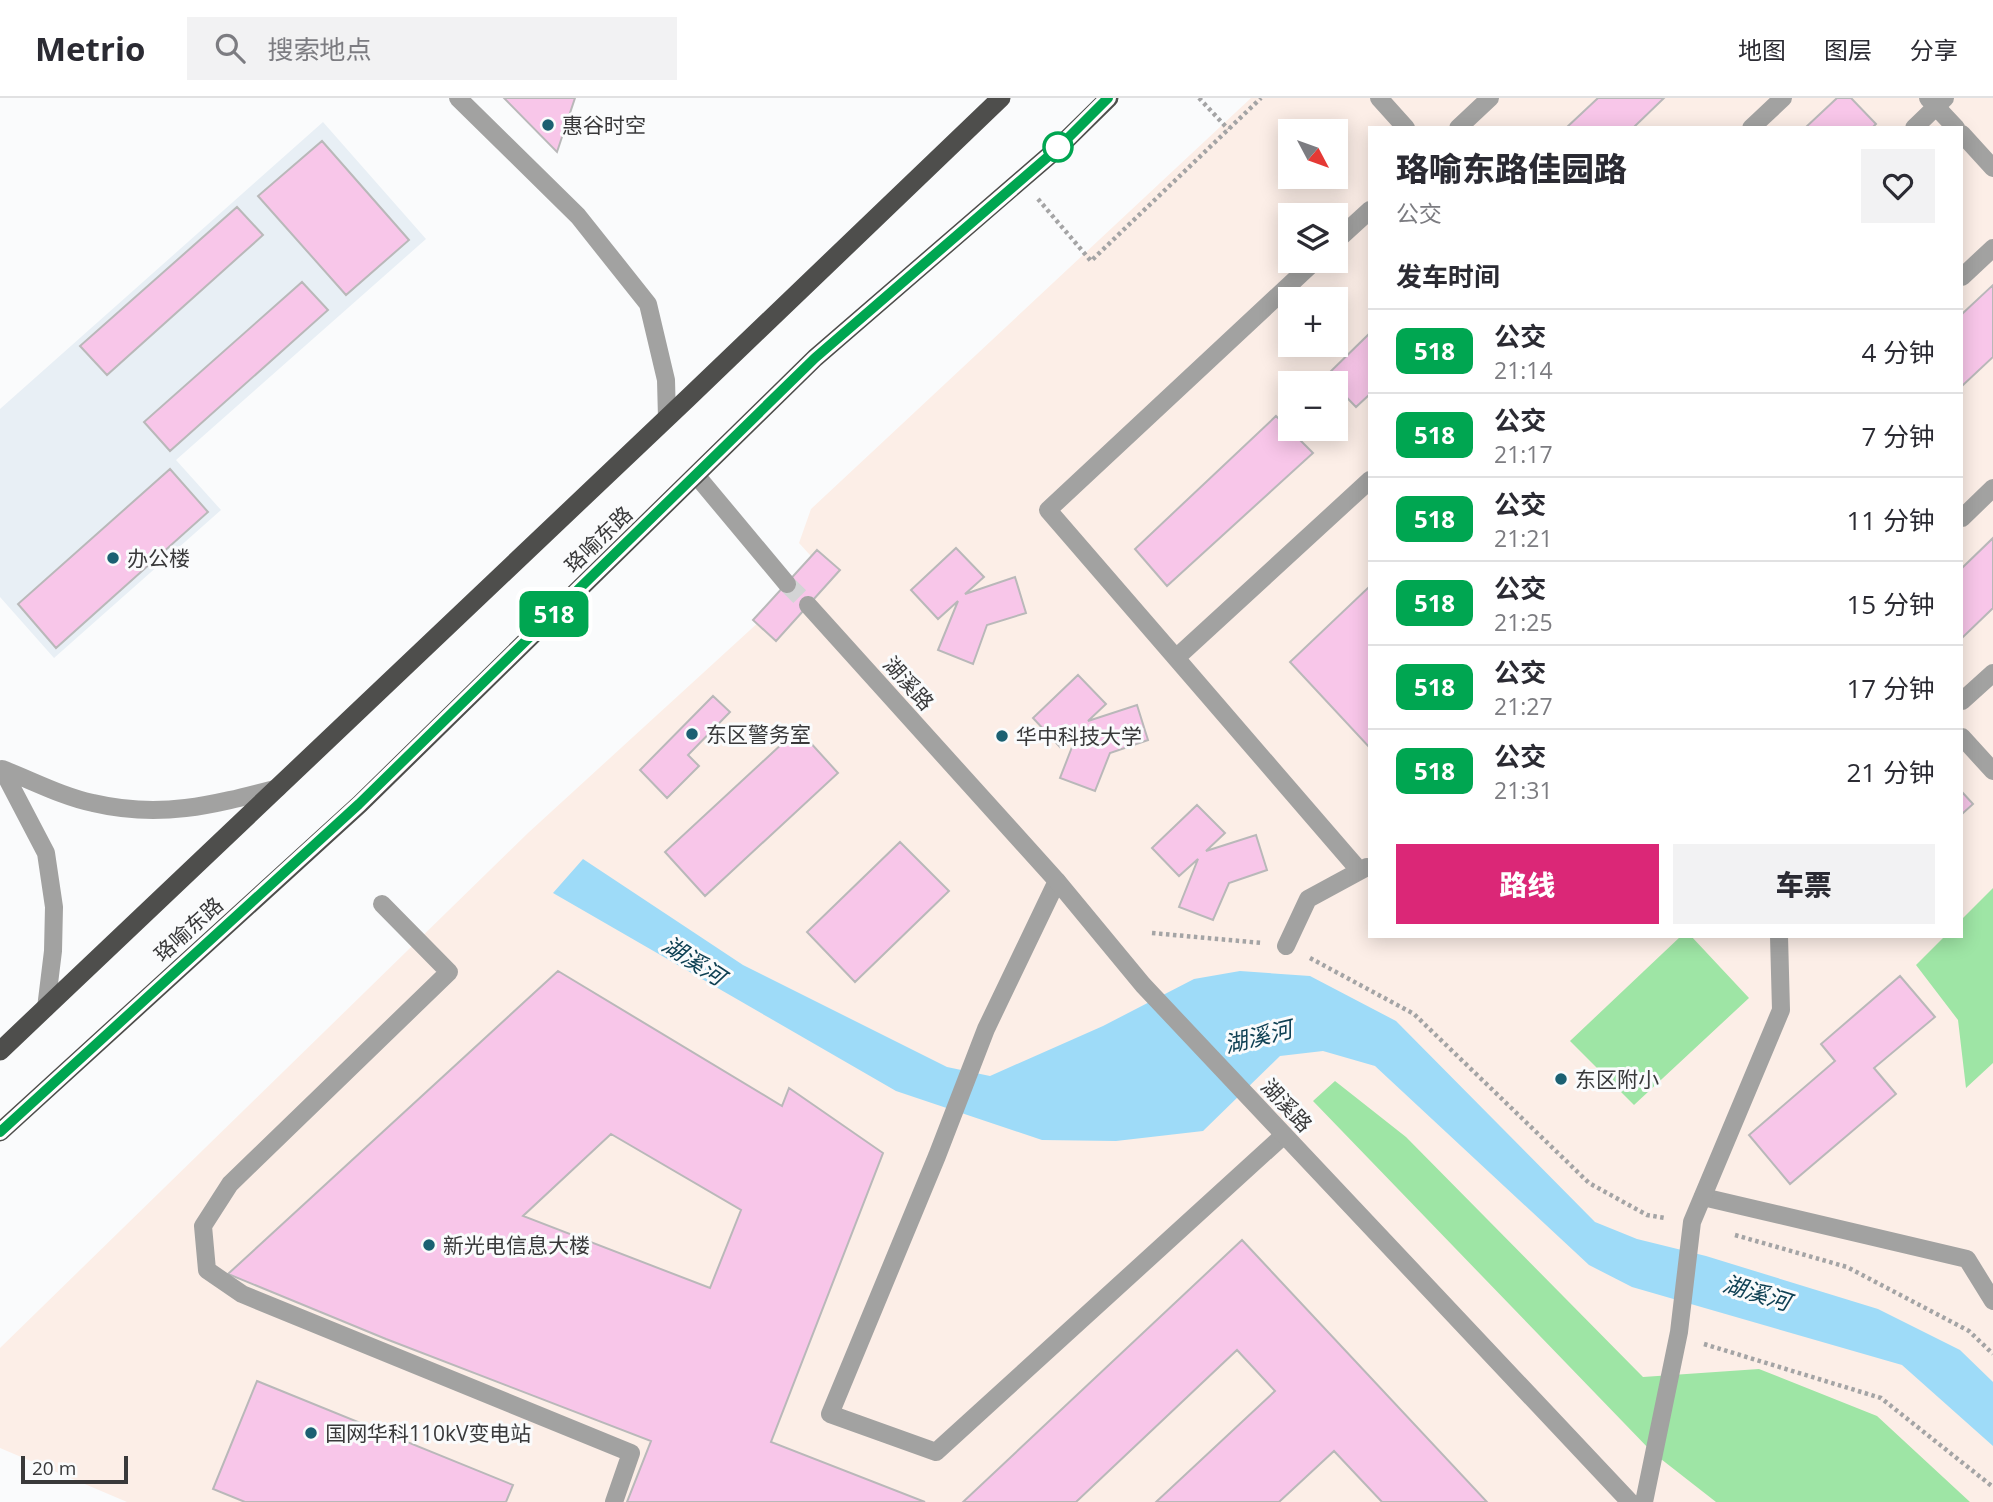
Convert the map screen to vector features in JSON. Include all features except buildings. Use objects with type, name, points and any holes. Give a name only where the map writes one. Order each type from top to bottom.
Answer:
[{"type":"highway","name":"珞喻东路","points":[[0,1051],[1000,98]]},
{"type":"highway","name":"珞喻东路","points":[[0,1132],[359,804],[815,358],[1022,179],[1109,98]]},
{"type":"street","points":[[458,98],[578,216],[648,304],[666,380],[667,418]]},
{"type":"street","points":[[1379,98],[1404,126]]},
{"type":"street","points":[[1460,126],[1490,98]]},
{"type":"street","points":[[1753,126],[1783,98]]},
{"type":"street","points":[[1916,126],[1936,101],[1955,126]]},
{"type":"street","points":[[1963,135],[1993,168]]},
{"type":"street","points":[[1348,230],[1368,212]]},
{"type":"street","points":[[1963,276],[1993,248]]},
{"type":"street","points":[[1286,946],[1308,899],[1365,868],[1176,659],[1048,510],[1302,273]]},
{"type":"street","points":[[696,475],[787,584]]},
{"type":"street","points":[[1176,659],[1368,482]]},
{"type":"street","points":[[1963,517],[1993,488]]},
{"type":"street","name":"湖溪路","points":[[808,605],[1058,881],[1143,985],[1630,1502]]},
{"type":"street","points":[[1963,700],[1993,673]]},
{"type":"street","points":[[1963,738],[1993,771]]},
{"type":"street","points":[[1,769],[92,803],[161,812],[219,804],[278,788]]},
{"type":"street","points":[[1,769],[46,853],[54,907],[53,951],[46,1008]]},
{"type":"street","points":[[1058,881],[986,1030],[830,1414],[936,1452],[1284,1135]]},
{"type":"street","points":[[382,904],[450,972],[230,1184],[203,1226],[207,1269],[242,1294],[631,1453],[614,1502]]},
{"type":"street","points":[[1644,1502],[1678,1336],[1692,1222],[1781,1010],[1779,938]]},
{"type":"street","points":[[1703,1197],[1967,1259],[1993,1301]]},
{"type":"path","points":[[1199,98],[1228,129]]},
{"type":"path","points":[[1022,179],[1091,261],[1261,98]]},
{"type":"path","points":[[1152,933],[1286,946],[1414,1014],[1589,1183],[1647,1215],[1692,1222],[1847,1267],[1969,1331],[1993,1354]]},
{"type":"path","points":[[1678,1336],[1881,1398],[1993,1487]]},
{"type":"shaded area","name":"华中科技大学","points":[[1251,98],[1993,98],[1993,1502],[127,1502],[0,1448],[0,1348],[528,833],[820,566],[799,543],[811,509]]},
{"type":"shaded area","points":[[323,122],[426,239],[176,460],[221,510],[54,658],[0,597],[0,409]]},
{"type":"green space","points":[[1993,888],[1993,1063],[1966,1088],[1958,1020],[1916,965],[1943,938],[1963,938],[1963,918]]},
{"type":"green space","points":[[1679,938],[1693,938],[1749,998],[1634,1105],[1570,1041]]},
{"type":"green space","points":[[1335,1081],[1406,1137],[1643,1377],[1759,1369],[1877,1416],[1970,1502],[1716,1502],[1652,1452],[1313,1101]]},
{"type":"water","name":"湖溪河","points":[[583,859],[743,965],[947,1067],[990,1076],[1103,1026],[1194,979],[1240,971],[1310,976],[1396,1021],[1595,1222],[1637,1239],[1706,1256],[1878,1309],[1960,1350],[1993,1382],[1993,1446],[1902,1365],[1632,1287],[1589,1265],[1375,1066],[1323,1051],[1280,1056],[1203,1131],[1116,1141],[1042,1140],[896,1091],[553,893]]},
{"type":"tunnel","points":[[787,584],[808,605]]},
{"type":"bus line","name":"518","points":[[0,1132],[359,804],[815,358],[1058,148],[1108,98]]},
{"type":"place","name":"惠谷时空","points":[[548,125]]},
{"type":"place","name":"办公楼","points":[[113,558]]},
{"type":"place","name":"东区警务室","points":[[692,734]]},
{"type":"place","name":"华中科技大学","points":[[1002,736]]},
{"type":"place","name":"东区附小","points":[[1561,1079]]},
{"type":"place","name":"新光电信息大楼","points":[[429,1245]]},
{"type":"place","name":"国网华科110kV变电站","points":[[311,1433]]}]
